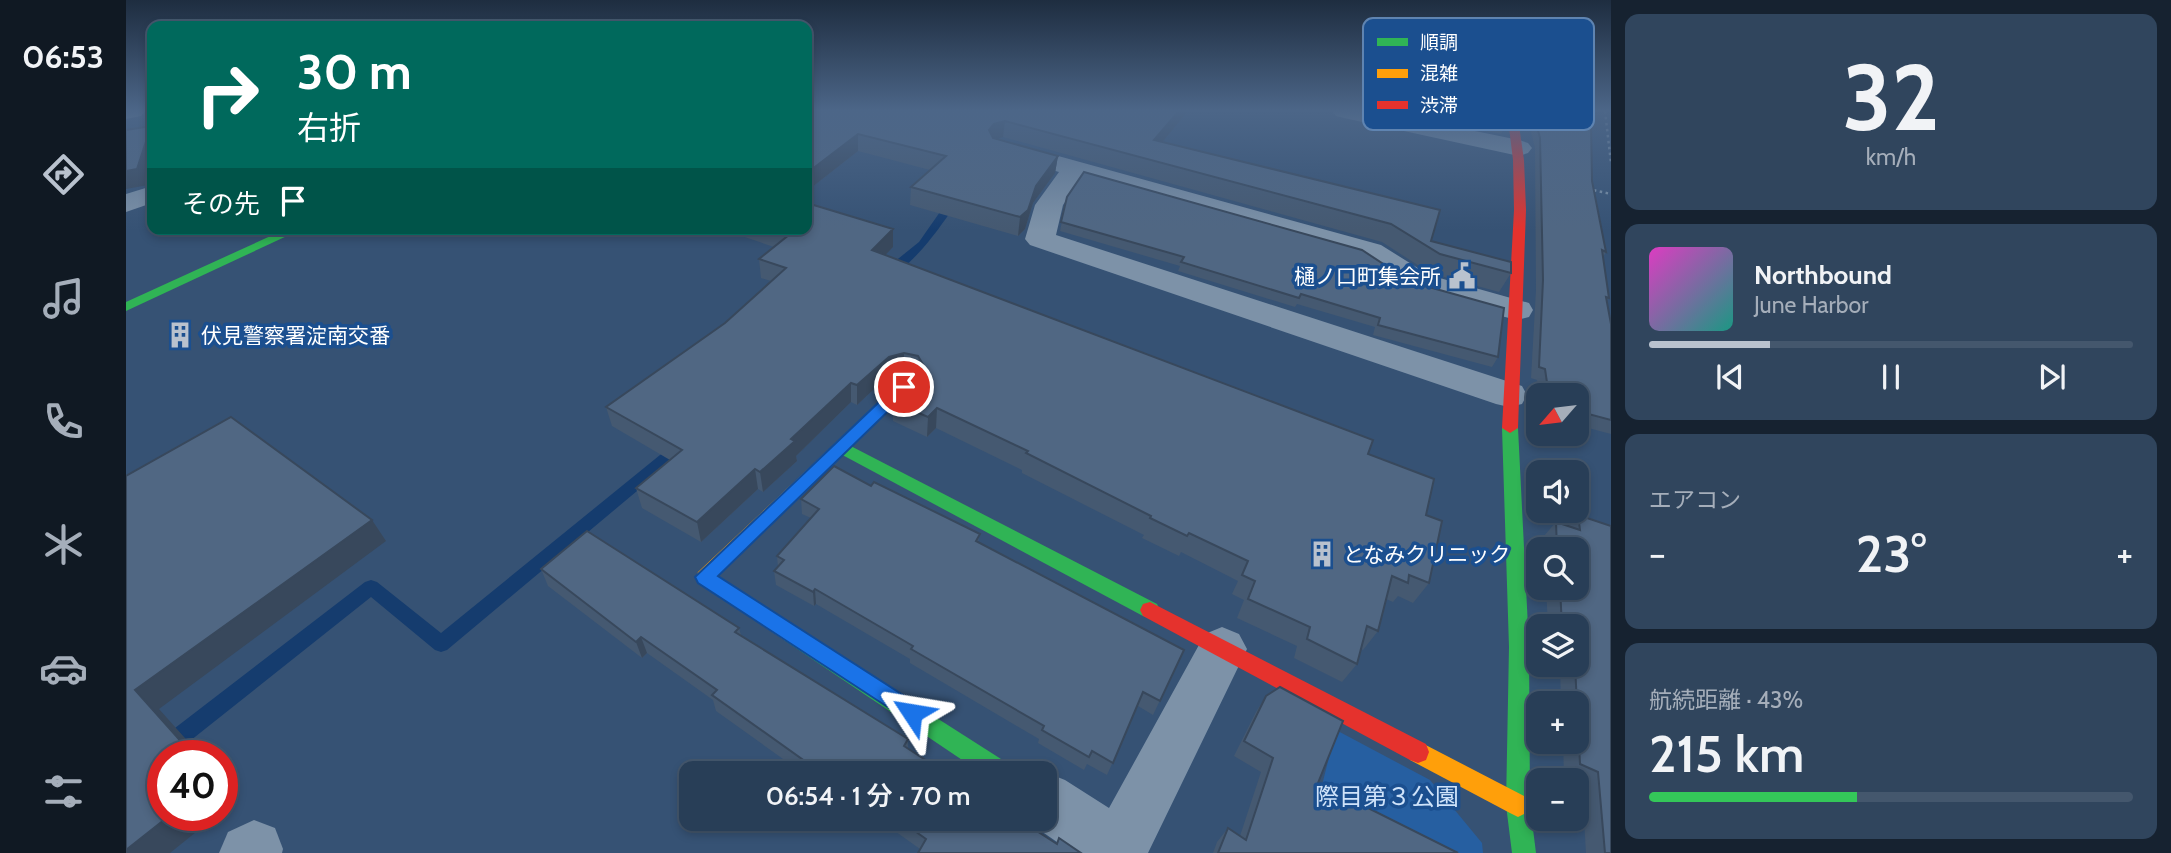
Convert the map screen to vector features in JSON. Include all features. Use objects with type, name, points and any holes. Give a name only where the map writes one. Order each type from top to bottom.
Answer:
[{"type":"street","points":[[1519,151],[1517,310],[1509,395],[1520,647],[1518,804],[1524,853]]},
{"type":"street","points":[[1027,155],[1370,251],[1418,282],[1517,310]]},
{"type":"street","points":[[1075,169],[1049,205],[1040,239],[1509,395]]},
{"type":"street","points":[[126,204],[147,196]]},
{"type":"street","points":[[126,307],[283,235]]},
{"type":"street","points":[[904,387],[705,577],[984,761]]},
{"type":"street","points":[[841,447],[1518,804]]},
{"type":"street","points":[[1057,808],[1119,849],[1223,649]]},
{"type":"path","points":[[1519,174],[1611,194]]},
{"type":"green space","name":"際目第３公園","points":[[1336,730],[1430,780],[1482,843],[1483,853],[1425,853],[1319,797]]},
{"type":"building","points":[[126,151],[143,151],[137,169],[126,171]]},
{"type":"building","points":[[812,151],[836,151],[812,169]]},
{"type":"building","points":[[925,151],[1039,151],[1058,156],[1036,186],[1028,210],[1020,217],[911,187],[946,156]]},
{"type":"building","points":[[1117,151],[1198,151],[1440,210],[1431,241],[1511,262],[1511,273],[1440,254],[1391,224]]},
{"type":"building","points":[[1540,151],[1591,151],[1592,181],[1606,252],[1602,250],[1611,324],[1611,420],[1589,414],[1589,383],[1547,383],[1545,369],[1539,367],[1543,280]]},
{"type":"building","points":[[1084,172],[1362,250],[1411,282],[1504,308],[1498,357],[1378,325],[1380,318],[1301,294],[1299,298],[1181,262],[1184,257],[1061,222],[1067,197]]},
{"type":"building","points":[[812,205],[893,229],[872,250],[1373,440],[1368,454],[1434,479],[1426,515],[1442,521],[1429,583],[1409,575],[1408,583],[1392,576],[1378,631],[1367,626],[1357,664],[1307,639],[1310,627],[1248,599],[1255,581],[1242,575],[1248,561],[1150,518],[1151,516],[1026,453],[1028,451],[937,408],[928,417],[893,402],[925,368],[918,356],[904,353],[889,357],[857,385],[851,383],[791,439],[795,441],[760,472],[755,469],[697,522],[636,488],[682,450],[606,407],[725,323],[786,268],[759,259],[789,235],[812,235]]},
{"type":"building","points":[[231,417],[372,520],[135,690],[180,740],[147,740],[147,831],[150,831],[126,850],[126,476]]},
{"type":"building","points":[[834,466],[871,486],[874,482],[980,534],[976,541],[1184,650],[1160,701],[1143,692],[1113,763],[1092,751],[1089,757],[1042,730],[1044,726],[911,649],[913,646],[815,589],[813,592],[774,571],[784,560],[777,556],[819,509],[801,499]]},
{"type":"building","points":[[1589,519],[1611,526],[1611,853],[1605,853],[1598,772],[1580,764],[1579,754],[1589,754],[1589,691],[1576,691],[1576,677],[1589,677],[1589,614],[1561,614],[1561,600],[1589,600],[1589,537],[1557,537],[1556,523],[1580,530],[1579,523],[1589,523]]},
{"type":"building","points":[[587,531],[739,628],[735,632],[908,739],[904,746],[927,761],[805,761],[712,695],[717,690],[641,637],[636,642],[541,569]]},
{"type":"building","points":[[1280,687],[1343,721],[1318,783],[1458,853],[1218,853],[1228,828],[1246,840],[1273,758],[1244,741],[1266,696]]},
{"type":"building","points":[[915,831],[1037,831],[1057,844],[1059,838],[1081,853],[918,853],[926,839]]},
{"type":"waterway","points":[[887,273],[923,244],[953,201]]},
{"type":"waterway","points":[[175,740],[371,587],[441,644],[681,446]]},
{"type":"traffic: fast","points":[[126,307],[283,235]]},
{"type":"traffic: fast","points":[[1510,428],[1519,647],[1518,805],[1524,853]]},
{"type":"traffic: fast","points":[[841,447],[1150,610]]},
{"type":"traffic: fast","points":[[791,634],[984,761]]},
{"type":"traffic: slow","points":[[791,634],[705,577],[903,387]]},
{"type":"traffic: slow","points":[[1418,752],[1518,805]]},
{"type":"traffic: jam","points":[[1510,428],[1519,260],[1517,151]]},
{"type":"traffic: jam","points":[[1150,610],[1418,752]]},
{"type":"place","name":"樋ノ口町集会所","points":[[1462,276]]},
{"type":"place","name":"伏見警察署淀南交番","points":[[180,335]]},
{"type":"place","name":"となみクリニック","points":[[1322,554]]},
{"type":"route","points":[[904,387],[705,577],[912,713]]}]
